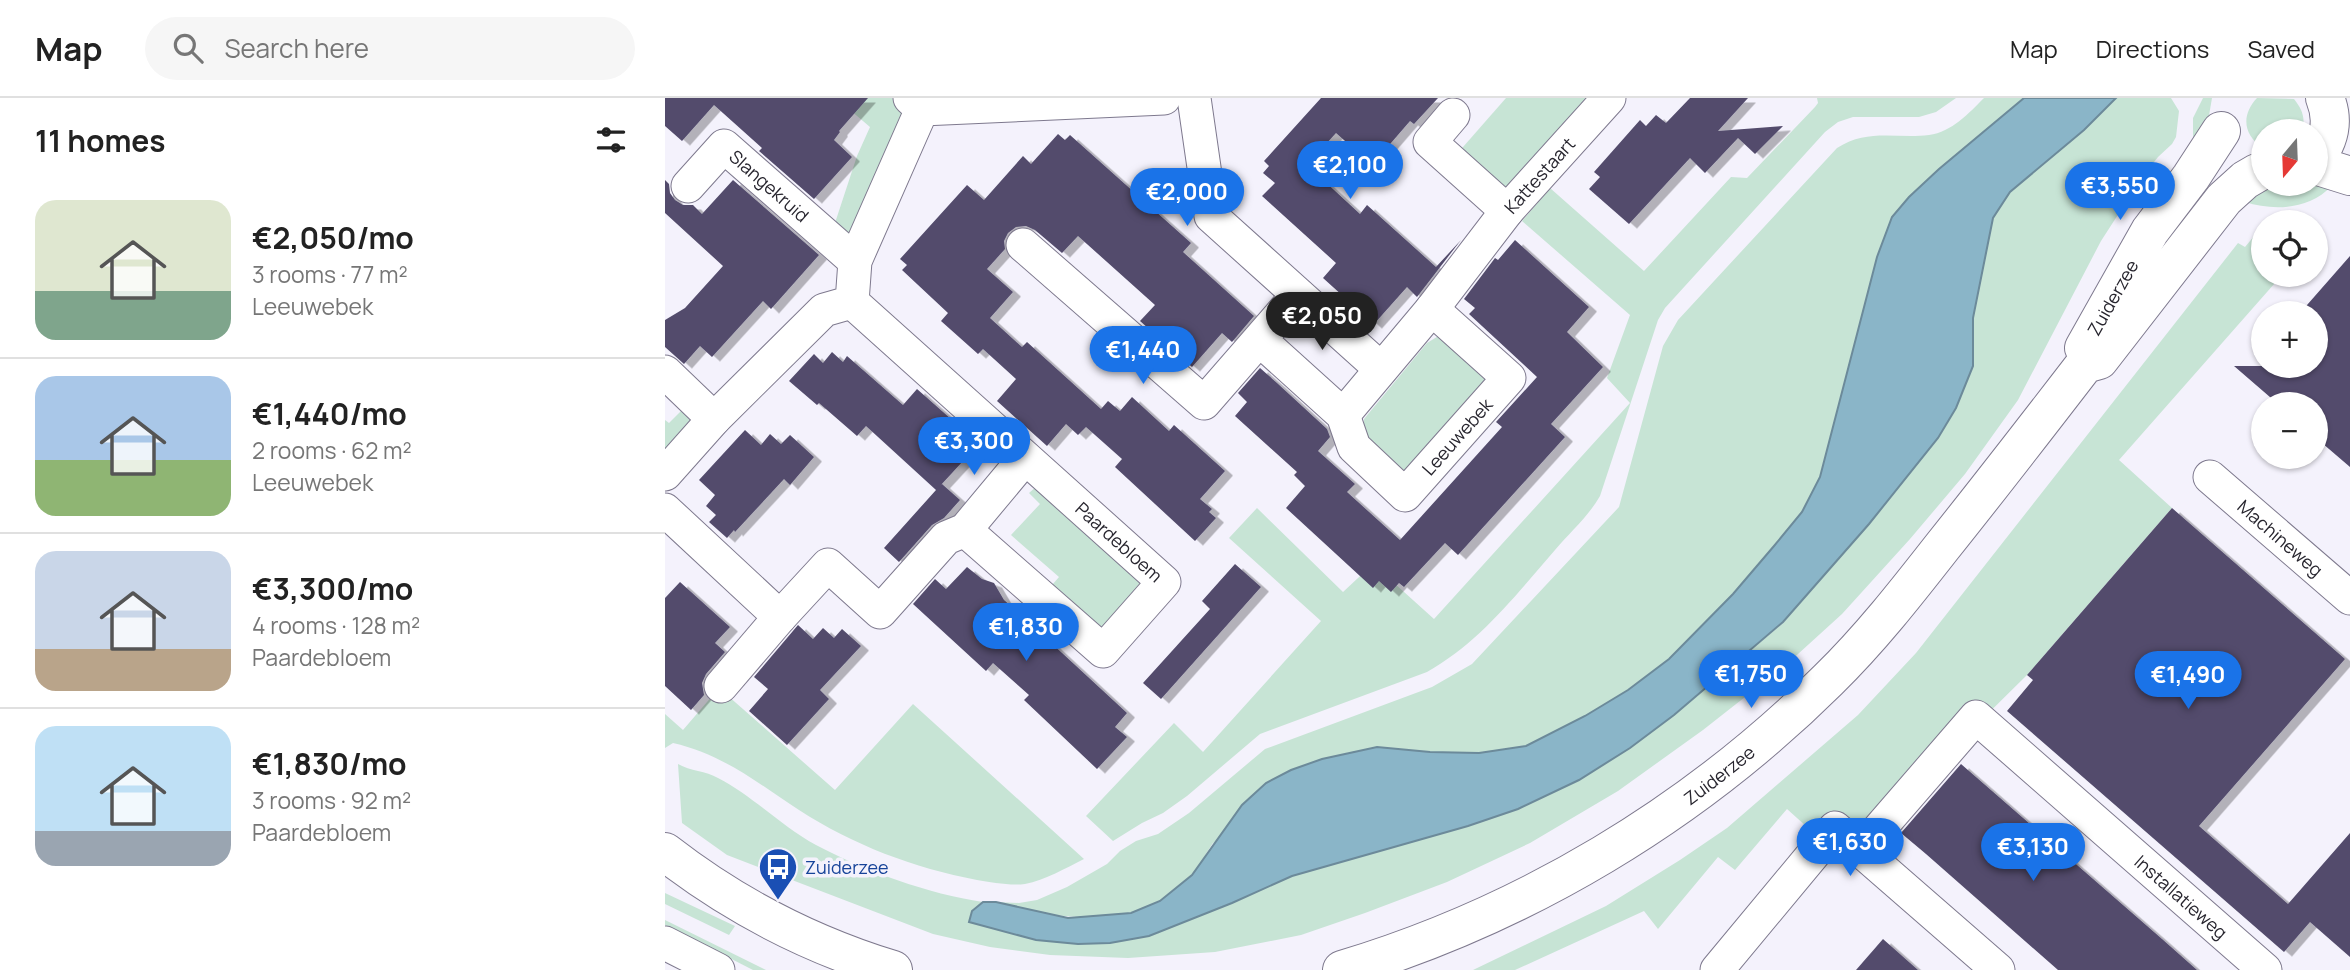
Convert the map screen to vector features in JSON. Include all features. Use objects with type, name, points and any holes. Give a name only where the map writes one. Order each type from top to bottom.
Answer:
[{"type":"street","points":[[665,474],[714,419],[824,310],[852,302],[855,261],[916,104],[1164,98]]},
{"type":"street","points":[[1194,98],[1211,216],[1381,369]]},
{"type":"street","name":"Kattestaart","points":[[1453,115],[1430,142],[1507,211],[1609,98]]},
{"type":"street","points":[[2223,114],[2223,140],[2234,157],[2251,170]]},
{"type":"street","name":"Zuiderzee","points":[[2085,364],[2083,349],[2125,272],[2150,231],[2191,177],[2223,114]]},
{"type":"street","name":"Slangekruid","points":[[688,186],[724,146],[855,261]]},
{"type":"street","points":[[2328,169],[2350,176]]},
{"type":"street","name":"Zuiderzee","points":[[1342,970],[1390,963],[1581,868],[1689,798],[1741,758],[1829,679],[1873,631],[1997,479],[2085,364],[2099,360],[2224,199],[2251,178]]},
{"type":"street","points":[[1343,415],[1432,309],[1507,211]]},
{"type":"street","points":[[1023,244],[1204,403],[1299,295]]},
{"type":"street","name":"Paardebloem","points":[[852,302],[1164,582],[1103,651],[965,530]]},
{"type":"street","name":"Leeuwebek","points":[[1261,340],[1343,415],[1354,447],[1405,495],[1509,378],[1432,309]]},
{"type":"street","points":[[665,372],[714,419]]},
{"type":"street","points":[[722,686],[828,565],[880,612],[946,538],[965,530],[1025,458]]},
{"type":"street","name":"Machineweg","points":[[2210,477],[2350,598]]},
{"type":"street","points":[[665,510],[780,617]]},
{"type":"street","name":"Installatieweg","points":[[1860,851],[1976,717],[2266,970]]},
{"type":"street","points":[[1717,970],[1835,828],[1998,970]]},
{"type":"street","points":[[665,852],[697,875],[767,917],[822,944],[893,970]]},
{"type":"street","points":[[665,884],[687,896],[731,912],[830,970]]},
{"type":"street","points":[[665,943],[718,970]]},
{"type":"green space","points":[[836,98],[892,98],[902,110],[902,124],[849,235],[834,226],[857,156],[870,127]]},
{"type":"green space","points":[[1506,98],[1592,98],[1503,194],[1456,155]]},
{"type":"green space","points":[[1817,98],[1956,98],[1936,112],[1919,117],[1853,117],[1838,122],[1825,132],[1665,308],[1658,320],[1600,496],[1584,518],[1480,633],[1427,672],[1260,734],[1187,796],[1113,841],[1086,816],[1174,723],[1203,752],[1321,621],[1229,538],[1257,508],[1343,592],[1373,564],[1434,619],[1630,403],[1607,378],[1630,315],[1522,221],[1550,188],[1644,271],[1731,177],[1747,178],[1815,107]]},
{"type":"green space","points":[[1984,98],[2024,98],[1939,169],[1892,217],[1877,257],[1820,477],[1802,512],[1733,594],[1669,659],[1628,690],[1526,746],[1479,753],[1430,752],[1213,843],[1192,875],[1172,894],[1149,906],[1125,914],[1073,917],[996,902],[1019,903],[1037,900],[1067,887],[1107,864],[1120,851],[1136,841],[1158,834],[1189,813],[1265,749],[1432,687],[1472,664],[1619,507],[1663,346],[1678,320],[1837,148],[1871,136],[1937,133],[1959,121]]},
{"type":"green space","points":[[2116,98],[2171,98],[2179,111],[2176,137],[2143,176],[2101,241],[2018,400],[1965,474],[1842,614],[1787,664],[1703,730],[1618,791],[1530,843],[1447,882],[1301,935],[1215,952],[1128,958],[1050,955],[990,947],[933,934],[727,855],[682,823],[678,764],[718,778],[803,837],[855,864],[919,887],[983,902],[972,911],[1149,936],[1292,876],[1518,809],[1630,747],[1674,715],[1783,623],[1938,439],[1956,408],[1973,366],[1973,318],[1993,218],[2010,192],[2084,130]]},
{"type":"green space","points":[[2203,98],[2212,98],[2206,133],[2193,146],[2193,118]]},
{"type":"green space","points":[[2257,98],[2294,99],[2304,119],[2251,119],[2251,137],[2247,118]]},
{"type":"green space","points":[[2252,196],[2319,196],[2302,204],[2279,207],[2245,202]]},
{"type":"green space","points":[[2251,240],[2251,287],[2271,287],[2259,301],[2251,301],[2251,310],[2119,460],[2172,508],[2027,675],[1854,846],[1817,836],[1787,809],[1735,870],[1718,857],[1658,929],[1644,911],[1515,970],[1473,970],[1606,906],[1680,860],[1727,828],[1858,715],[1916,653],[2238,243],[2245,247]]},
{"type":"green space","points":[[1445,332],[1492,376],[1404,480],[1363,442],[1364,419],[1427,343]]},
{"type":"green space","points":[[685,407],[691,412],[691,421],[665,457],[665,420],[669,423]]},
{"type":"green space","points":[[1037,486],[1145,582],[1104,628],[1096,627],[1045,593],[1059,577],[1011,535],[1040,504],[1029,493]]},
{"type":"green space","points":[[719,688],[835,790],[913,704],[1084,859],[1033,882],[1019,884],[977,880],[930,869],[885,854],[841,834],[708,754],[673,743],[665,748],[665,714],[683,730]]},
{"type":"green space","points":[[665,893],[735,926],[729,935],[665,904]]},
{"type":"green space","points":[[665,920],[766,970],[753,970],[665,925]]},
{"type":"water","points":[[2024,98],[2116,98],[2084,130],[2010,192],[1993,218],[1973,318],[1973,366],[1956,408],[1938,438],[1869,524],[1783,622],[1674,715],[1630,748],[1579,780],[1518,809],[1292,876],[1149,936],[1110,943],[1078,944],[1036,940],[969,922],[972,911],[983,902],[996,902],[1068,918],[1131,913],[1160,901],[1192,875],[1242,805],[1266,783],[1291,770],[1322,759],[1377,747],[1479,753],[1526,746],[1628,690],[1669,659],[1733,594],[1774,546],[1802,512],[1820,477],[1877,257],[1892,217],[1939,169]]},
{"type":"building","points":[[665,98],[868,98],[834,140],[852,157],[814,199],[759,151],[762,148],[714,105],[682,141],[665,126]]},
{"type":"building","points":[[1321,98],[1438,98],[1414,124],[1410,121],[1378,158],[1368,150],[1362,156],[1336,133],[1307,165],[1360,214],[1367,205],[1436,267],[1461,240],[1417,297],[1407,287],[1374,324],[1323,278],[1336,263],[1262,196],[1275,183],[1263,173],[1269,166],[1264,161]]},
{"type":"building","points":[[1690,98],[1748,98],[1718,131],[1783,126],[1755,154],[1738,138],[1705,173],[1690,158],[1629,224],[1589,189],[1600,177],[1594,172],[1640,120],[1646,126],[1656,115],[1666,123]]},
{"type":"building","points":[[1058,134],[1065,140],[1070,135],[1191,243],[1183,252],[1254,316],[1232,342],[1222,333],[1192,367],[1140,321],[1155,305],[1078,236],[1062,253],[1035,230],[1026,226],[1016,227],[1008,233],[1004,241],[1005,249],[987,269],[1013,292],[990,318],[1022,347],[1027,342],[1101,409],[1108,401],[1120,411],[1132,397],[1169,431],[1174,425],[1225,471],[1200,499],[1212,509],[1209,512],[1216,518],[1195,541],[1115,467],[1122,459],[1086,427],[1078,435],[1066,424],[1047,446],[997,401],[1016,379],[983,349],[978,354],[941,321],[948,313],[902,270],[907,265],[900,259],[967,185],[984,200],[1023,156],[1031,164]]},
{"type":"building","points":[[665,180],[675,200],[683,205],[693,205],[702,214],[733,180],[819,255],[771,309],[763,301],[712,357],[700,346],[684,364],[665,347],[665,320],[685,308],[723,266],[665,213]]},
{"type":"building","points":[[1515,240],[1589,307],[1567,332],[1603,367],[1551,424],[1565,437],[1458,555],[1445,543],[1404,587],[1399,583],[1391,592],[1379,581],[1373,588],[1286,508],[1305,486],[1294,475],[1297,472],[1235,416],[1247,402],[1238,393],[1260,368],[1277,383],[1327,429],[1330,437],[1318,451],[1355,484],[1347,492],[1400,540],[1502,427],[1496,422],[1537,377],[1469,314],[1475,308],[1464,299],[1495,258],[1498,260]]},
{"type":"building","points":[[2350,256],[2350,467],[2328,448],[2328,392],[2264,392],[2234,366],[2251,366],[2251,378],[2328,378],[2328,301],[2311,301],[2323,287],[2328,287],[2328,281]]},
{"type":"building","points":[[832,352],[843,362],[847,356],[903,405],[917,389],[968,434],[953,451],[964,460],[940,486],[942,484],[960,500],[944,518],[932,525],[899,562],[884,548],[936,490],[866,426],[857,436],[789,381],[814,354],[823,363]]},
{"type":"building","points":[[745,430],[761,445],[770,434],[781,444],[790,435],[814,457],[790,485],[784,479],[727,538],[709,522],[716,515],[706,506],[715,495],[699,480]]},
{"type":"building","points":[[2172,508],[2345,659],[2199,826],[2288,904],[2350,833],[2350,957],[2310,922],[2284,952],[2007,711],[2033,680],[2027,675]]},
{"type":"building","points":[[1235,564],[1261,587],[1161,699],[1143,683],[1210,609],[1202,601]]},
{"type":"building","points":[[967,567],[982,579],[994,583],[1011,606],[1009,608],[1127,713],[1115,727],[1127,737],[1097,769],[1024,700],[1029,695],[993,663],[986,671],[913,604],[935,579],[946,589]]},
{"type":"building","points":[[680,582],[730,627],[715,643],[725,652],[706,674],[702,683],[704,695],[691,710],[665,686],[665,598]]},
{"type":"building","points":[[798,625],[813,639],[823,628],[834,638],[842,629],[861,646],[820,690],[829,699],[787,745],[749,711],[768,689],[754,677]]},
{"type":"building","points":[[1961,764],[2197,970],[2058,970],[1901,833]]},
{"type":"building","points":[[1883,939],[1918,970],[1856,970]]},
{"type":"place","name":"Zuiderzee","points":[[778,901]]}]
